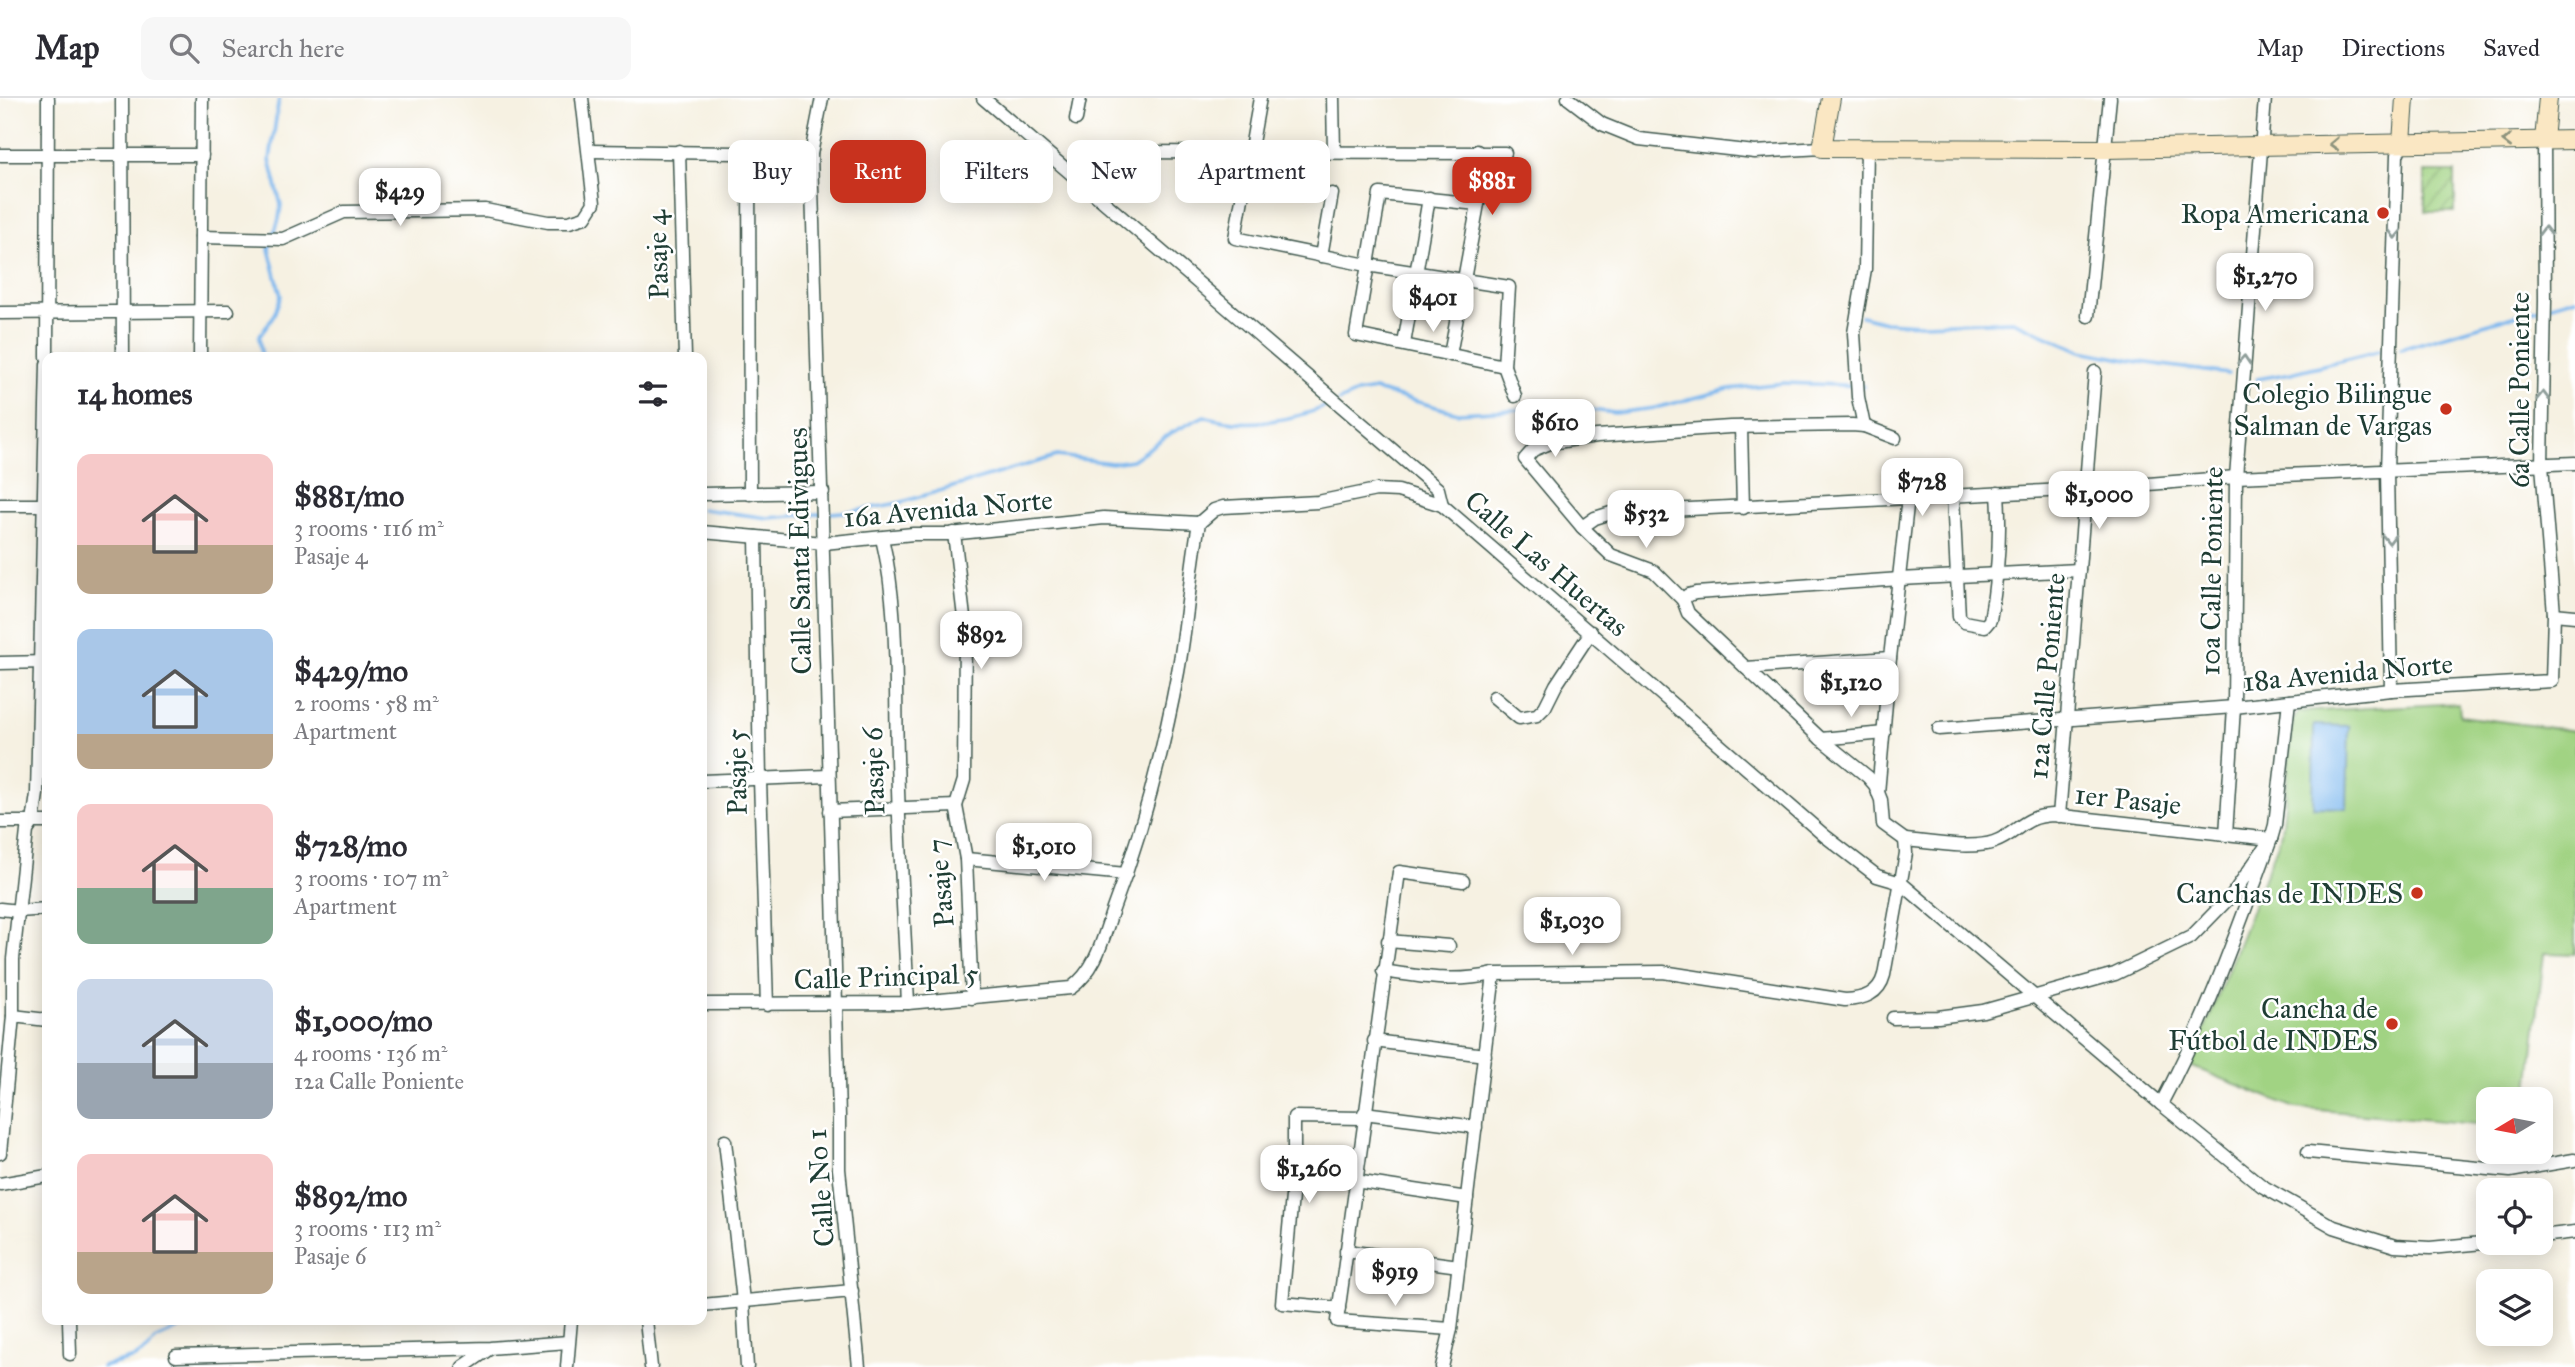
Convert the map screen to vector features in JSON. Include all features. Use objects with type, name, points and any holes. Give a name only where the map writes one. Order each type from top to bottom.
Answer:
[{"type":"street","points":[[47,352],[48,98]]},
{"type":"street","points":[[122,98],[123,352]]},
{"type":"street","points":[[200,352],[202,98]]},
{"type":"street","points":[[201,237],[283,239],[344,212],[485,210],[548,222],[569,222],[585,217],[591,212],[594,203],[582,98]]},
{"type":"street","name":"Calle Santa Edivigues","points":[[814,140],[822,98]]},
{"type":"street","points":[[984,98],[1438,489],[1442,505]]},
{"type":"street","points":[[1076,120],[1080,98]]},
{"type":"street","points":[[1252,140],[1260,98]]},
{"type":"street","points":[[1333,98],[1334,152]]},
{"type":"street","points":[[1567,98],[1602,124],[1639,139],[1755,152],[1822,148],[2106,149],[2575,140]]},
{"type":"street","points":[[1822,148],[1831,98]]},
{"type":"street","points":[[2088,316],[2110,98]]},
{"type":"street","name":"10a Calle Poniente","points":[[2226,835],[2234,707],[2236,477],[2265,98]]},
{"type":"street","points":[[2392,690],[2387,471],[2397,155],[2402,142],[2405,98]]},
{"type":"street","name":"6a Calle Poniente","points":[[2548,98],[2544,140],[2542,465],[2554,614],[2552,681]]},
{"type":"street","points":[[1864,426],[1858,397],[1854,333],[1865,269],[1867,148]]},
{"type":"street","points":[[589,151],[728,152]]},
{"type":"street","name":"Pasaje 4","points":[[678,151],[685,352]]},
{"type":"street","points":[[1450,355],[1478,204],[1477,151]]},
{"type":"street","points":[[1330,152],[1505,153]]},
{"type":"street","points":[[0,155],[201,155]]},
{"type":"street","points":[[1321,256],[1332,194]]},
{"type":"street","points":[[1478,204],[1380,194],[1356,335],[1504,366]]},
{"type":"street","points":[[1404,344],[1429,198]]},
{"type":"street","points":[[749,203],[750,494]]},
{"type":"street","name":"Calle Santa Edivigues","points":[[813,203],[836,1005]]},
{"type":"street","points":[[1241,203],[1235,238],[1367,265],[1509,287],[1504,366],[1515,396]]},
{"type":"street","points":[[0,313],[228,311]]},
{"type":"street","name":"12a Calle Poniente","points":[[2059,816],[2095,372]]},
{"type":"street","points":[[1878,793],[1868,777],[1821,739],[1688,613],[1683,600],[1654,571],[1603,550],[1525,459],[1533,450],[1567,440],[1741,427],[1864,426],[1895,438]]},
{"type":"street","points":[[1741,427],[1743,508]]},
{"type":"street","points":[[1582,527],[1595,518],[1611,513],[2086,489],[2236,477],[2575,463]]},
{"type":"street","name":"Calle Las Huertas","points":[[1199,523],[1214,510],[1223,507],[1318,502],[1360,491],[1398,491],[1442,505],[1825,836],[1877,876],[1900,883],[2262,1186],[2334,1227],[2395,1246],[2430,1248],[2476,1244]]},
{"type":"street","points":[[707,494],[823,492]]},
{"type":"street","points":[[1953,495],[1959,617],[1965,622],[1985,626],[1990,620],[1999,574],[2001,533],[1998,493]]},
{"type":"street","points":[[1383,971],[1444,980],[1469,980],[1494,974],[1663,972],[1845,1000],[1860,999],[1872,994],[1882,984],[1906,853],[1905,840],[1883,824],[1878,793],[1908,498]]},
{"type":"street","points":[[0,505],[42,505]]},
{"type":"street","name":"16a Avenida Norte","points":[[707,533],[824,542],[954,533],[1104,518],[1199,523]]},
{"type":"street","points":[[966,859],[1126,874],[1160,758],[1173,696],[1199,523]]},
{"type":"street","points":[[830,811],[956,806],[964,780],[965,626],[954,533]]},
{"type":"street","name":"Pasaje 5","points":[[756,537],[767,1005]]},
{"type":"street","name":"Pasaje 6","points":[[882,538],[890,573],[894,629],[898,808],[908,1003]]},
{"type":"street","points":[[1683,600],[1696,593],[2079,570]]},
{"type":"street","points":[[2554,614],[2575,616]]},
{"type":"street","points":[[1494,697],[1519,718],[1536,715],[1545,707],[1556,685],[1591,632]]},
{"type":"street","points":[[1746,668],[1890,658]]},
{"type":"street","points":[[0,663],[42,662]]},
{"type":"street","name":"18a Avenida Norte","points":[[1939,729],[2234,707],[2392,690],[2552,681]]},
{"type":"street","points":[[0,1153],[13,1016],[13,959],[27,831],[33,822],[37,794],[42,700]]},
{"type":"street","points":[[2161,1104],[2231,950],[2271,839],[2275,825],[2288,701]]},
{"type":"street","points":[[1821,739],[1884,733]]},
{"type":"street","points":[[707,781],[828,776]]},
{"type":"street","name":"Pasaje 7","points":[[956,806],[966,859],[972,998]]},
{"type":"street","name":"1er Pasaje","points":[[1905,840],[1979,845],[2002,838],[2028,820],[2041,815],[2271,839]]},
{"type":"street","points":[[0,822],[42,822]]},
{"type":"street","points":[[1893,1018],[1938,1017],[1983,1011],[2115,974],[2191,937],[2232,895],[2271,839]]},
{"type":"street","points":[[1451,1329],[1337,1321],[1383,971],[1399,872],[1463,881]]},
{"type":"street","name":"Calle Principal 5","points":[[707,1004],[908,1003],[1072,988],[1086,976],[1094,962],[1126,874]]},
{"type":"street","points":[[0,909],[42,909]]},
{"type":"street","points":[[1388,940],[1450,946]]},
{"type":"street","points":[[1442,1367],[1451,1329],[1494,974]]},
{"type":"street","name":"Calle No 1","points":[[836,1005],[839,1169],[859,1367]]},
{"type":"street","points":[[13,1016],[42,1019]]},
{"type":"street","points":[[1374,1041],[1485,1055]]},
{"type":"street","points":[[1339,1308],[1282,1303],[1293,1186],[1294,1117],[1364,1116],[1476,1127]]},
{"type":"street","points":[[725,1141],[743,1301],[747,1367]]},
{"type":"street","points":[[2308,1152],[2510,1171],[2575,1158]]},
{"type":"street","points":[[0,1184],[42,1177]]},
{"type":"street","points":[[1355,1181],[1467,1198]]},
{"type":"street","points":[[2553,1235],[2575,1232]]},
{"type":"street","points":[[1346,1251],[1459,1266]]},
{"type":"street","points":[[707,1305],[852,1291]]},
{"type":"street","points":[[69,1325],[70,1353]]},
{"type":"street","points":[[566,1367],[570,1325]]},
{"type":"street","points":[[647,1325],[651,1367]]},
{"type":"street","points":[[176,1356],[490,1348],[568,1342]]},
{"type":"street","points":[[463,1367],[490,1348]]},
{"type":"green space","points":[[2425,172],[2455,172],[2455,212],[2425,212]]},
{"type":"green space","name":"Canchas de INDES","points":[[2459,703],[2460,716],[2575,731],[2575,954],[2544,953],[2529,1087],[2476,1087],[2476,1124],[2295,1108],[2190,1066],[2282,833],[2293,720],[2299,712]]},
{"type":"water","points":[[2314,725],[2349,726],[2347,808],[2313,807]]},
{"type":"waterway","points":[[261,352],[259,337],[273,317],[281,296],[269,249],[281,205],[270,160],[279,98]]},
{"type":"waterway","points":[[2401,349],[2575,298]]},
{"type":"waterway","points":[[1862,316],[1885,322],[1921,324],[2013,321],[2081,351],[2228,374]]},
{"type":"waterway","points":[[2257,379],[2379,351]]},
{"type":"waterway","points":[[1339,401],[1357,393],[1375,390],[1458,413],[1568,407],[1615,413],[1655,408],[1729,389],[1784,383],[1864,386]]},
{"type":"waterway","points":[[707,510],[768,518],[855,511],[899,503],[1057,456],[1112,463],[1132,460],[1171,433],[1204,416],[1235,422],[1268,421],[1301,415],[1332,404]]},
{"type":"waterway","points":[[102,1367],[135,1358],[146,1351],[156,1339],[187,1325]]},
{"type":"place","name":"Ropa Americana","points":[[2383,213]]},
{"type":"place","name":"Colegio Bilingue Salman de Vargas","points":[[2446,409]]},
{"type":"place","name":"Canchas de INDES","points":[[2417,893]]},
{"type":"place","name":"Cancha de Fútbol de INDES","points":[[2392,1024]]}]
